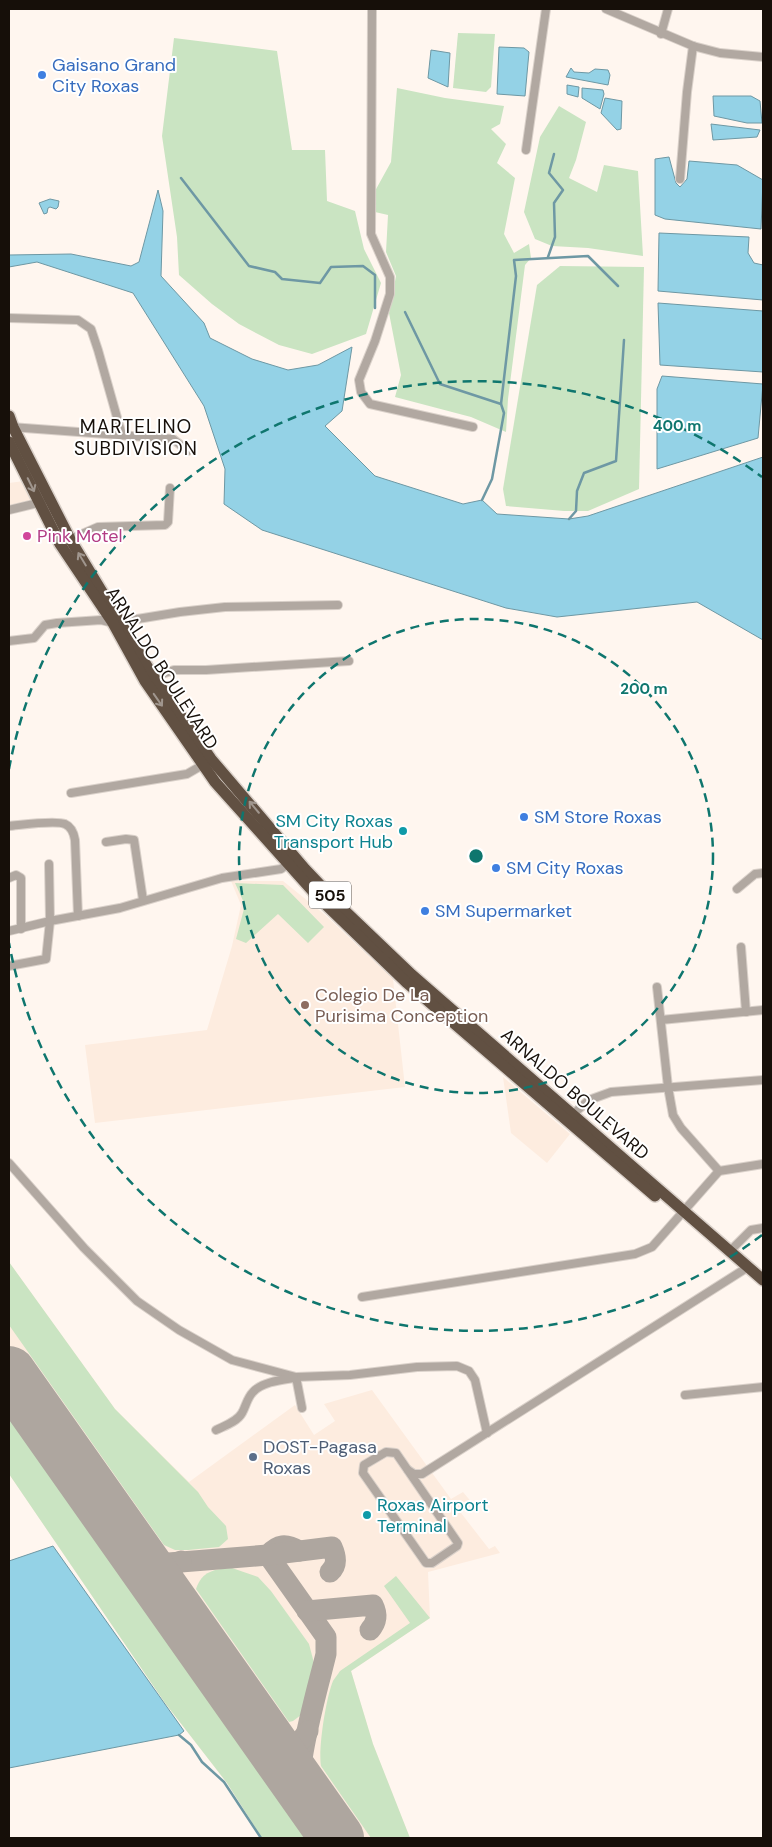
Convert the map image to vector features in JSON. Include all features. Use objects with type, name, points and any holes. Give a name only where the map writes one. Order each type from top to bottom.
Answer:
[{"type":"highway","name":"ARNALDO BOULEVARD","points":[[10,424],[44,501],[65,542],[149,678],[207,762],[302,871],[346,912],[409,979],[745,1269],[763,1280]]},
{"type":"highway","name":"ARNALDO BOULEVARD","points":[[9,442],[44,501]]},
{"type":"highway","name":"ARNALDO BOULEVARD","points":[[207,762],[216,782],[289,863],[302,871]]},
{"type":"highway","name":"ARNALDO BOULEVARD","points":[[682,1214],[730,1251],[763,1291]]},
{"type":"street","points":[[372,9],[371,234],[390,277],[390,294],[360,380],[361,392],[370,404],[473,426]]},
{"type":"street","points":[[526,150],[546,9]]},
{"type":"street","points":[[606,9],[693,46],[720,53],[763,57]]},
{"type":"street","points":[[661,34],[668,9]]},
{"type":"street","points":[[680,179],[693,46]]},
{"type":"street","points":[[9,318],[78,320],[91,329],[122,435]]},
{"type":"street","points":[[10,424],[173,439],[188,451]]},
{"type":"street","points":[[65,542],[98,527],[165,525],[168,522],[170,488]]},
{"type":"street","points":[[9,510],[44,501]]},
{"type":"street","points":[[9,641],[34,638],[46,625],[57,623],[101,620],[116,622],[225,607],[338,605]]},
{"type":"street","points":[[149,678],[174,670],[349,662]]},
{"type":"street","points":[[71,793],[187,774],[207,762]]},
{"type":"street","points":[[9,826],[53,823],[65,824],[73,831],[78,916]]},
{"type":"street","points":[[106,842],[126,839],[134,840],[143,900]]},
{"type":"street","points":[[9,931],[120,908],[222,878],[281,869],[289,863]]},
{"type":"street","points":[[9,966],[46,959],[50,921],[50,864]]},
{"type":"street","points":[[737,889],[755,874],[763,873]]},
{"type":"street","points":[[9,878],[16,875],[21,878],[21,929]]},
{"type":"street","points":[[741,947],[746,1012]]},
{"type":"street","points":[[658,987],[668,1088],[673,1115],[681,1128],[719,1171]]},
{"type":"street","points":[[661,1020],[763,1010]]},
{"type":"street","points":[[569,1118],[589,1100],[611,1092],[763,1080]]},
{"type":"street","points":[[9,1163],[84,1248],[136,1301],[179,1330],[232,1360],[296,1378]]},
{"type":"street","points":[[362,1297],[635,1254],[652,1247],[719,1171],[763,1164]]},
{"type":"street","points":[[730,1251],[751,1230],[763,1228]]},
{"type":"street","points":[[408,1470],[414,1474],[422,1474],[745,1269]]},
{"type":"street","points":[[216,1430],[233,1422],[242,1414],[246,1401],[254,1390],[272,1382],[296,1378],[350,1375],[417,1367],[456,1366],[469,1371],[475,1380],[487,1433]]},
{"type":"street","points":[[296,1378],[302,1408]]},
{"type":"street","points":[[685,1395],[763,1387]]},
{"type":"street","points":[[391,1452],[396,1453],[408,1470],[458,1543],[457,1546],[428,1564],[375,1492],[363,1470],[364,1465],[382,1454],[391,1452]]},
{"type":"street","points":[[420,1487],[420,1477],[422,1474]]},
{"type":"shaded area","points":[[24,481],[35,501],[9,506],[9,483]]},
{"type":"shaded area","name":"Colegio De La Purisima Conception","points":[[231,881],[283,881],[324,914],[393,979],[405,1087],[95,1123],[85,1045],[207,1030],[232,946],[241,905]]},
{"type":"shaded area","points":[[503,1077],[570,1134],[547,1163],[511,1133]]},
{"type":"shaded area","points":[[9,1262],[115,1409],[189,1482],[295,1405],[314,1435],[335,1421],[324,1404],[372,1390],[451,1499],[463,1492],[473,1504],[461,1513],[489,1549],[495,1546],[500,1553],[428,1572],[430,1618],[351,1671],[373,1744],[410,1838],[262,1838],[227,1783],[165,1703],[9,1474]]},
{"type":"green space","points":[[458,33],[495,34],[491,87],[486,92],[453,88]]},
{"type":"green space","points":[[174,38],[277,51],[292,150],[325,150],[327,201],[355,211],[364,249],[381,283],[366,334],[312,354],[279,345],[239,324],[212,304],[179,275],[177,237],[162,136]]},
{"type":"green space","points":[[397,88],[445,98],[504,106],[500,124],[491,129],[506,144],[497,163],[515,178],[504,234],[514,253],[529,244],[531,258],[525,265],[508,399],[506,432],[471,417],[395,397],[401,375],[389,313],[396,276],[386,252],[388,215],[375,212],[375,191],[391,162]]},
{"type":"green space","points":[[559,106],[586,122],[569,178],[597,192],[604,165],[638,171],[643,256],[588,248],[552,246],[535,239],[524,212],[540,137]]},
{"type":"green space","points":[[560,266],[644,267],[639,489],[588,511],[506,506],[503,489],[537,285]]},
{"type":"green space","points":[[235,883],[283,885],[324,927],[308,943],[278,914],[246,943],[236,939],[245,905]]},
{"type":"green space","points":[[9,1262],[115,1409],[198,1492],[208,1507],[226,1526],[228,1539],[219,1547],[175,1550],[164,1545],[9,1325]]},
{"type":"green space","points":[[9,1417],[306,1838],[262,1838],[227,1783],[165,1703],[9,1474]]},
{"type":"green space","points":[[232,1568],[258,1577],[271,1591],[309,1644],[314,1663],[313,1680],[308,1700],[301,1715],[293,1721],[289,1722],[196,1589],[202,1578],[209,1572]]},
{"type":"green space","points":[[396,1576],[430,1618],[351,1671],[373,1744],[410,1838],[371,1838],[321,1766],[322,1736],[330,1689],[340,1671],[410,1623],[384,1586]]},
{"type":"water","points":[[499,47],[524,48],[529,52],[525,96],[497,94]]},
{"type":"water","points":[[431,50],[450,53],[448,87],[428,78]]},
{"type":"water","points":[[571,68],[574,72],[589,73],[595,69],[608,70],[610,75],[608,85],[566,77]]},
{"type":"water","points":[[567,85],[579,87],[578,97],[567,94]]},
{"type":"water","points":[[582,88],[603,90],[604,94],[600,109],[582,98]]},
{"type":"water","points":[[713,96],[751,96],[760,101],[762,123],[747,123],[714,116]]},
{"type":"water","points":[[605,98],[622,101],[621,129],[617,130],[601,113]]},
{"type":"water","points":[[711,124],[760,130],[757,137],[713,140]]},
{"type":"water","points":[[669,157],[676,183],[680,187],[687,179],[689,161],[737,165],[763,180],[761,229],[665,219],[655,215],[655,159]]},
{"type":"water","points":[[158,190],[163,211],[161,276],[204,323],[210,338],[252,359],[288,370],[318,365],[352,347],[342,411],[325,426],[375,476],[463,504],[482,500],[497,514],[569,519],[588,516],[763,457],[763,640],[697,602],[557,617],[506,608],[262,530],[224,504],[225,469],[204,406],[133,293],[37,262],[9,267],[9,255],[71,254],[131,266],[139,262]]},
{"type":"water","points":[[50,199],[59,201],[58,207],[56,209],[48,208],[47,213],[44,214],[39,203]]},
{"type":"water","points":[[659,233],[749,237],[748,253],[754,263],[763,265],[763,300],[658,291]]},
{"type":"water","points":[[658,303],[763,311],[763,372],[660,365]]},
{"type":"water","points":[[662,376],[763,384],[758,438],[657,469],[657,389]]},
{"type":"water","points":[[53,1546],[184,1731],[179,1735],[9,1768],[9,1561]]},
{"type":"waterway","points":[[548,257],[555,237],[554,203],[563,190],[549,173],[554,154]]},
{"type":"waterway","points":[[181,178],[249,266],[275,272],[282,279],[320,283],[331,267],[363,266],[375,275],[375,308]]},
{"type":"waterway","points":[[501,404],[516,276],[514,260],[588,256],[618,286]]},
{"type":"waterway","points":[[405,312],[440,384],[501,404],[504,413],[492,479],[482,500]]},
{"type":"waterway","points":[[569,519],[576,511],[577,491],[584,473],[616,461],[624,340]]},
{"type":"waterway","points":[[179,1735],[191,1745],[202,1762],[224,1782],[261,1838]]},
{"type":"taxiway","points":[[299,1551],[282,1546],[268,1555],[326,1637],[326,1654],[304,1744],[300,1778],[302,1788]]},
{"type":"taxiway","points":[[135,1552],[144,1561],[156,1564],[268,1555],[332,1547],[336,1560],[330,1572]]},
{"type":"taxiway","points":[[166,1595],[165,1584],[167,1575],[181,1561]]},
{"type":"taxiway","points":[[307,1611],[373,1605],[376,1618],[370,1630]]},
{"type":"taxiway","points":[[268,1740],[280,1746],[290,1746],[300,1741],[308,1731]]},
{"type":"runway","points":[[9,1373],[337,1838]]},
{"type":"place","name":"Gaisano Grand City Roxas","points":[[42,75]]},
{"type":"place","name":"Pink Motel","points":[[27,536]]},
{"type":"place","name":"SM Store Roxas","points":[[524,817]]},
{"type":"place","name":"SM City Roxas Transport Hub","points":[[403,831]]},
{"type":"place","name":"SM City Roxas","points":[[496,868]]},
{"type":"place","name":"SM Supermarket","points":[[425,911]]},
{"type":"place","name":"Colegio De La Purisima Conception","points":[[305,1005]]},
{"type":"place","name":"DOST-Pagasa Roxas","points":[[253,1457]]},
{"type":"place","name":"Roxas Airport Terminal","points":[[367,1515]]},
{"type":"district","name":"MARTELINO SUBDIVISION","points":[[136,437]]}]
